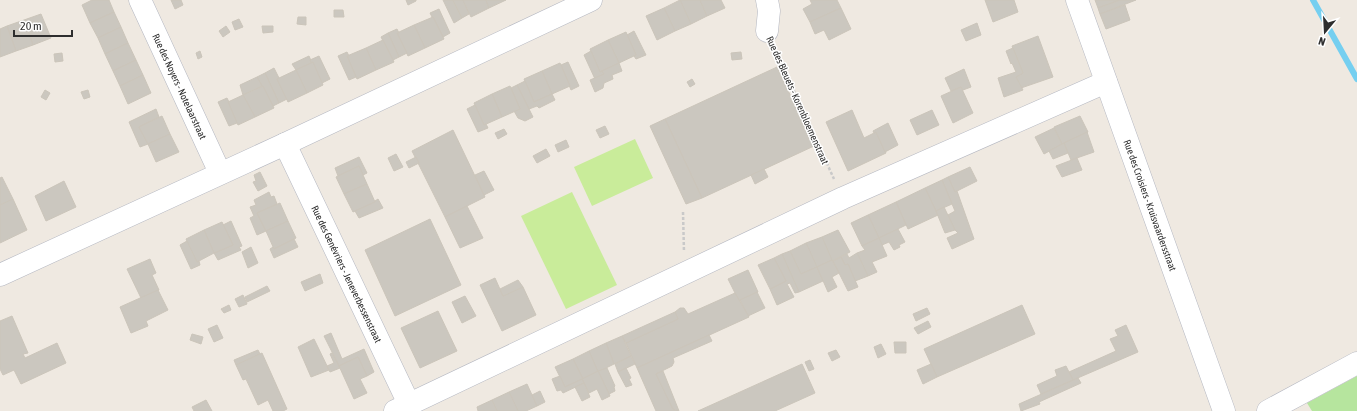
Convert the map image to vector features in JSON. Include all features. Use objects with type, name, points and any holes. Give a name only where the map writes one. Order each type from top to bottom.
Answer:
[{"type":"street","name":"Rue des Noyers - Notelaarstraat","points":[[140,0],[220,173]]},
{"type":"street","points":[[0,275],[592,0]]},
{"type":"street","name":"Rue des Bleuets - Korenbloemenstraat","points":[[767,0],[769,11],[767,31]]},
{"type":"street","name":"Rue des Croisiers - Kruisvaardersstraat","points":[[1077,0],[1224,411]]},
{"type":"street","points":[[402,408],[435,402],[687,272],[843,198],[1106,82]]},
{"type":"street","name":"Rue des Genévriers - Jeneverbessenstraat","points":[[284,144],[402,408]]},
{"type":"street","points":[[1268,411],[1357,363]]},
{"type":"path","name":"Rue des Bleuets - Korenbloemenstraat","points":[[767,31],[843,198]]},
{"type":"path","points":[[683,212],[684,261],[687,272]]},
{"type":"green space","points":[[635,139],[653,178],[592,206],[574,167]]},
{"type":"green space","points":[[572,192],[617,285],[566,309],[521,216]]},
{"type":"green space","points":[[1357,376],[1357,411],[1312,411],[1307,403]]},
{"type":"building","points":[[92,0],[109,0],[114,12],[90,23],[82,5]]},
{"type":"building","points":[[171,0],[181,0],[183,5],[175,9]]},
{"type":"building","points":[[406,0],[416,0],[416,1],[408,5]]},
{"type":"building","points":[[443,0],[453,0],[462,18],[454,23]]},
{"type":"building","points":[[453,0],[463,0],[469,14],[462,18]]},
{"type":"building","points":[[463,0],[486,0],[489,8],[471,17]]},
{"type":"building","points":[[486,0],[506,0],[489,8]]},
{"type":"building","points":[[680,0],[700,0],[707,16],[691,24]]},
{"type":"building","points":[[680,0],[691,24],[675,31],[664,8]]},
{"type":"building","points":[[700,0],[721,0],[725,8],[707,16]]},
{"type":"building","points":[[810,0],[837,0],[841,8],[810,22],[803,9],[812,4]]},
{"type":"building","points":[[985,0],[1014,0],[1018,12],[993,22]]},
{"type":"building","points":[[1095,0],[1120,0],[1098,8]]},
{"type":"building","points":[[1120,0],[1136,0],[1100,14],[1098,8]]},
{"type":"building","points":[[1125,5],[1130,20],[1106,29],[1100,14]]},
{"type":"building","points":[[664,8],[675,31],[657,40],[646,16]]},
{"type":"building","points":[[841,8],[851,29],[829,40],[824,30],[815,34],[810,22]]},
{"type":"building","points":[[439,9],[450,33],[443,37],[430,13]]},
{"type":"building","points":[[334,10],[343,10],[344,17],[334,17]]},
{"type":"building","points":[[114,12],[121,27],[98,38],[90,23]]},
{"type":"building","points":[[41,14],[51,38],[33,45],[24,20]]},
{"type":"building","points":[[298,17],[306,17],[306,25],[297,24]]},
{"type":"building","points":[[433,17],[444,39],[425,48],[414,25]]},
{"type":"building","points":[[239,19],[243,27],[235,30],[232,22]]},
{"type":"building","points":[[24,20],[33,45],[16,51],[7,26]]},
{"type":"building","points":[[977,23],[981,35],[966,41],[961,30]]},
{"type":"building","points":[[414,25],[425,48],[408,56],[397,33]]},
{"type":"building","points":[[7,26],[16,51],[0,57],[0,29]]},
{"type":"building","points":[[226,26],[230,32],[223,37],[219,31]]},
{"type":"building","points":[[262,26],[273,26],[273,32],[263,33]]},
{"type":"building","points":[[121,27],[128,43],[105,54],[98,38]]},
{"type":"building","points":[[397,29],[399,33],[397,33],[407,53],[399,57],[388,33]]},
{"type":"building","points":[[634,31],[646,55],[636,59],[634,56],[636,55],[627,35]]},
{"type":"building","points":[[626,32],[636,55],[619,63],[608,40]]},
{"type":"building","points":[[388,33],[399,57],[393,60],[381,37]]},
{"type":"building","points":[[1038,36],[1053,77],[1021,88],[1016,77],[1023,73],[1012,46]]},
{"type":"building","points":[[383,40],[394,62],[376,70],[366,48]]},
{"type":"building","points":[[608,40],[619,63],[600,72],[590,49]]},
{"type":"building","points":[[128,43],[136,60],[113,71],[105,54]]},
{"type":"building","points":[[366,48],[376,70],[357,79],[347,56]]},
{"type":"building","points":[[1013,48],[1023,73],[1016,77],[1023,90],[1004,97],[998,78],[1016,72],[1006,51]]},
{"type":"building","points":[[200,51],[202,57],[198,59],[196,53]]},
{"type":"building","points":[[591,51],[600,72],[602,71],[604,74],[595,79],[584,55]]},
{"type":"building","points":[[347,52],[349,56],[347,56],[356,77],[349,80],[338,56]]},
{"type":"building","points":[[741,52],[742,59],[732,60],[731,53]]},
{"type":"building","points":[[62,53],[63,61],[55,62],[54,54]]},
{"type":"building","points":[[309,56],[312,63],[296,70],[292,64]]},
{"type":"building","points":[[319,56],[330,79],[322,83],[310,60]]},
{"type":"building","points":[[136,60],[143,75],[120,86],[113,71]]},
{"type":"building","points":[[313,62],[323,85],[307,93],[296,70]]},
{"type":"building","points":[[568,62],[579,86],[571,90],[561,65]]},
{"type":"building","points":[[560,63],[570,86],[552,94],[542,71]]},
{"type":"building","points":[[619,63],[622,71],[612,75],[613,79],[604,83],[603,88],[595,92],[590,80],[604,74],[602,71]]},
{"type":"building","points":[[777,67],[814,146],[702,198],[665,119]]},
{"type":"building","points":[[274,68],[279,78],[277,79],[287,99],[279,103],[265,73]]},
{"type":"building","points":[[964,69],[971,87],[963,90],[961,87],[951,91],[945,78]]},
{"type":"building","points":[[296,70],[307,93],[288,102],[277,79]]},
{"type":"building","points":[[542,71],[552,94],[534,102],[524,79]]},
{"type":"building","points":[[265,73],[279,103],[273,106],[257,77]]},
{"type":"building","points":[[143,75],[151,93],[128,104],[120,86]]},
{"type":"building","points":[[257,77],[262,86],[243,95],[240,85]]},
{"type":"building","points":[[692,79],[695,84],[690,87],[687,82]]},
{"type":"building","points":[[525,81],[534,102],[552,94],[555,100],[539,108],[537,106],[529,109],[517,85]]},
{"type":"building","points":[[517,85],[533,117],[525,121],[518,118],[514,111],[520,109],[511,88]]},
{"type":"building","points":[[263,86],[274,108],[255,117],[243,95]]},
{"type":"building","points":[[510,86],[520,109],[502,117],[492,94]]},
{"type":"building","points":[[961,87],[973,113],[953,123],[941,96]]},
{"type":"building","points":[[45,90],[50,93],[46,100],[41,97]]},
{"type":"building","points":[[88,90],[90,97],[84,99],[81,92]]},
{"type":"building","points":[[492,94],[502,117],[484,125],[474,103]]},
{"type":"building","points":[[243,95],[255,117],[238,125],[228,102]]},
{"type":"building","points":[[227,98],[237,123],[229,126],[218,102]]},
{"type":"building","points":[[475,105],[484,125],[486,124],[488,128],[478,132],[467,109]]},
{"type":"building","points":[[156,109],[159,117],[139,127],[148,144],[140,147],[129,122]]},
{"type":"building","points":[[852,110],[864,138],[876,132],[886,153],[848,171],[826,122]]},
{"type":"building","points":[[932,110],[939,125],[917,135],[910,120]]},
{"type":"building","points":[[162,116],[170,134],[148,144],[139,127]]},
{"type":"building","points":[[1080,116],[1088,132],[1062,144],[1054,127]]},
{"type":"building","points":[[665,119],[702,198],[686,204],[650,126]]},
{"type":"building","points":[[888,123],[898,145],[885,152],[876,132],[874,133],[873,131]]},
{"type":"building","points":[[605,126],[609,134],[600,138],[596,130]]},
{"type":"building","points":[[1054,128],[1062,144],[1044,154],[1035,137]]},
{"type":"building","points":[[504,129],[507,134],[498,139],[495,133]]},
{"type":"building","points":[[453,130],[485,197],[445,217],[412,151]]},
{"type":"building","points":[[1087,132],[1094,152],[1071,160],[1064,143]]},
{"type":"building","points":[[170,134],[179,152],[156,162],[148,144]]},
{"type":"building","points":[[566,140],[569,147],[558,152],[555,145]]},
{"type":"building","points":[[1064,143],[1068,153],[1053,159],[1049,151]]},
{"type":"building","points":[[546,149],[550,156],[537,163],[533,156]]},
{"type":"building","points":[[396,154],[403,167],[394,171],[388,158]]},
{"type":"building","points":[[359,157],[367,173],[363,175],[359,166],[338,176],[335,168]]},
{"type":"building","points":[[416,157],[419,163],[409,168],[406,162]]},
{"type":"building","points":[[1077,158],[1082,170],[1062,177],[1056,166]]},
{"type":"building","points":[[359,166],[367,184],[344,194],[336,177]]},
{"type":"building","points":[[970,167],[977,181],[955,192],[948,177]]},
{"type":"building","points":[[764,169],[768,177],[755,184],[751,175]]},
{"type":"building","points":[[484,171],[494,190],[484,195],[475,175]]},
{"type":"building","points":[[260,172],[267,186],[258,191],[253,182],[256,181],[254,175]]},
{"type":"building","points":[[2,177],[13,199],[0,205],[0,178]]},
{"type":"building","points":[[948,177],[955,192],[957,191],[974,239],[952,249],[947,238],[958,233],[948,215],[955,211],[942,180]]},
{"type":"building","points":[[942,180],[952,204],[936,211],[925,188]]},
{"type":"building","points":[[64,181],[76,207],[46,221],[35,196]]},
{"type":"building","points":[[367,184],[375,202],[353,212],[344,194]]},
{"type":"building","points":[[925,188],[938,215],[908,229],[896,202]]},
{"type":"building","points":[[269,192],[271,197],[274,196],[277,204],[257,213],[266,231],[257,235],[250,218],[254,216],[250,207],[256,205],[254,200]]},
{"type":"building","points":[[13,199],[27,230],[0,243],[0,205]]},
{"type":"building","points":[[378,199],[383,208],[359,218],[355,211],[375,202]]},
{"type":"building","points":[[896,202],[906,225],[879,238],[868,215]]},
{"type":"building","points":[[280,203],[288,221],[266,231],[257,213]]},
{"type":"building","points":[[467,206],[483,238],[460,248],[445,217]]},
{"type":"building","points":[[944,207],[955,230],[945,233],[936,211]]},
{"type":"building","points":[[868,215],[879,238],[862,246],[851,223]]},
{"type":"building","points":[[430,219],[461,285],[395,316],[365,250]]},
{"type":"building","points":[[231,221],[242,246],[239,247],[241,250],[218,260],[214,253],[233,245],[223,225]]},
{"type":"building","points":[[288,221],[296,238],[274,249],[266,231]]},
{"type":"building","points":[[222,222],[233,245],[214,253],[204,230]]},
{"type":"building","points":[[898,229],[905,242],[899,245],[900,247],[894,250],[889,242],[882,245],[879,238]]},
{"type":"building","points":[[204,230],[214,253],[197,262],[186,239]]},
{"type":"building","points":[[838,230],[850,252],[832,261],[822,237]]},
{"type":"building","points":[[822,237],[832,260],[817,267],[806,243]]},
{"type":"building","points":[[879,238],[887,256],[872,262],[877,272],[868,276],[857,253],[865,250],[862,246]]},
{"type":"building","points":[[294,239],[298,247],[274,258],[270,249],[273,247],[274,249]]},
{"type":"building","points":[[187,241],[197,262],[199,261],[200,265],[191,269],[180,245]]},
{"type":"building","points":[[806,243],[817,267],[801,274],[790,251]]},
{"type":"building","points":[[251,247],[258,263],[248,268],[242,252]]},
{"type":"building","points":[[790,251],[801,274],[817,267],[823,281],[799,292],[782,254]]},
{"type":"building","points":[[857,253],[868,276],[855,281],[848,264],[845,265],[841,257],[847,254],[849,258]]},
{"type":"building","points":[[782,254],[799,292],[795,293],[790,283],[787,284],[794,297],[777,305],[770,289],[786,281],[774,258]]},
{"type":"building","points":[[841,257],[845,265],[848,264],[858,287],[848,291],[833,261]]},
{"type":"building","points":[[774,258],[786,281],[770,289],[758,265]]},
{"type":"building","points":[[150,259],[156,273],[152,275],[159,290],[141,298],[127,269]]},
{"type":"building","points":[[832,260],[839,273],[832,277],[837,287],[828,292],[817,267]]},
{"type":"building","points":[[748,270],[758,292],[739,301],[728,279]]},
{"type":"building","points":[[320,274],[323,283],[305,291],[301,282]]},
{"type":"building","points":[[495,278],[503,296],[523,287],[536,315],[502,331],[480,285]]},
{"type":"building","points":[[518,280],[523,287],[503,296],[500,289]]},
{"type":"building","points":[[267,286],[270,291],[247,302],[245,297]]},
{"type":"building","points":[[158,290],[168,310],[146,321],[148,326],[131,333],[120,307]]},
{"type":"building","points":[[757,292],[765,308],[748,316],[740,300]]},
{"type":"building","points":[[735,293],[749,317],[637,368],[626,343],[678,319],[675,312],[680,308],[684,308],[688,314]]},
{"type":"building","points":[[243,295],[247,304],[239,307],[235,299]]},
{"type":"building","points":[[465,296],[476,316],[462,323],[452,302]]},
{"type":"building","points":[[229,305],[231,310],[224,313],[221,309]]},
{"type":"building","points":[[1022,305],[1035,334],[937,377],[924,349]]},
{"type":"building","points":[[927,308],[930,314],[916,321],[913,314]]},
{"type":"building","points":[[438,311],[457,351],[420,368],[401,328]]},
{"type":"building","points":[[675,312],[678,319],[626,343],[622,336]]},
{"type":"building","points":[[12,316],[28,353],[23,354],[25,358],[57,343],[66,363],[21,384],[14,370],[3,375],[0,369],[0,321]]},
{"type":"building","points":[[928,321],[931,327],[918,334],[914,328]]},
{"type":"building","points":[[217,325],[223,338],[214,342],[208,329]]},
{"type":"building","points":[[1126,325],[1138,352],[1073,380],[1069,372],[1116,351],[1110,339],[1118,336],[1115,330]]},
{"type":"building","points":[[331,333],[342,359],[364,349],[374,372],[367,376],[358,357],[339,366],[324,336]]},
{"type":"building","points":[[192,334],[203,337],[201,344],[190,340]]},
{"type":"building","points":[[709,335],[712,341],[673,358],[674,362],[672,366],[656,374],[673,409],[677,411],[656,411],[637,368]]},
{"type":"building","points":[[622,336],[631,356],[614,364],[606,343]]},
{"type":"building","points":[[314,339],[329,370],[311,377],[298,347]]},
{"type":"building","points":[[894,342],[906,342],[906,353],[895,353]]},
{"type":"building","points":[[606,343],[614,364],[598,372],[589,351]]},
{"type":"building","points":[[881,344],[886,354],[878,358],[874,347]]},
{"type":"building","points":[[258,350],[260,354],[236,365],[234,360]]},
{"type":"building","points":[[836,350],[840,357],[832,361],[828,353]]},
{"type":"building","points":[[589,351],[598,372],[583,379],[573,359]]},
{"type":"building","points":[[262,353],[287,409],[283,411],[273,411],[268,400],[258,405],[246,379],[243,380],[236,365]]},
{"type":"building","points":[[332,353],[340,368],[330,372],[327,366],[334,363],[330,354]]},
{"type":"building","points":[[631,356],[635,364],[618,372],[615,364]]},
{"type":"building","points":[[358,357],[367,376],[360,379],[367,393],[354,399],[339,366]]},
{"type":"building","points":[[573,359],[583,379],[565,387],[555,367]]},
{"type":"building","points":[[810,360],[814,369],[809,371],[805,362]]},
{"type":"building","points":[[802,364],[815,393],[775,411],[698,411]]},
{"type":"building","points":[[931,364],[937,377],[923,384],[917,370]]},
{"type":"building","points":[[1066,366],[1073,380],[1041,394],[1037,385],[1057,376],[1055,370]]},
{"type":"building","points":[[607,368],[615,386],[615,391],[609,394],[598,371]]},
{"type":"building","points":[[626,368],[631,378],[629,379],[632,385],[626,387],[618,372]]},
{"type":"building","points":[[598,371],[610,396],[602,400],[597,389],[589,393],[582,379]]},
{"type":"building","points":[[663,371],[679,411],[673,409],[656,374]]},
{"type":"building","points":[[560,376],[565,387],[582,379],[584,383],[563,393],[561,390],[557,391],[552,379]]},
{"type":"building","points":[[1078,378],[1081,383],[1039,402],[1040,404],[1021,411],[1019,404]]},
{"type":"building","points":[[584,383],[590,397],[582,401],[575,387]]},
{"type":"building","points":[[527,384],[537,406],[526,411],[518,411],[509,392]]},
{"type":"building","points":[[540,391],[545,402],[537,406],[532,395]]},
{"type":"building","points":[[509,392],[518,411],[497,411],[492,400]]},
{"type":"building","points":[[206,400],[212,411],[194,411],[192,407]]},
{"type":"building","points":[[492,400],[497,411],[478,411],[477,407]]},
{"type":"waterway","points":[[1313,0],[1357,79]]}]
